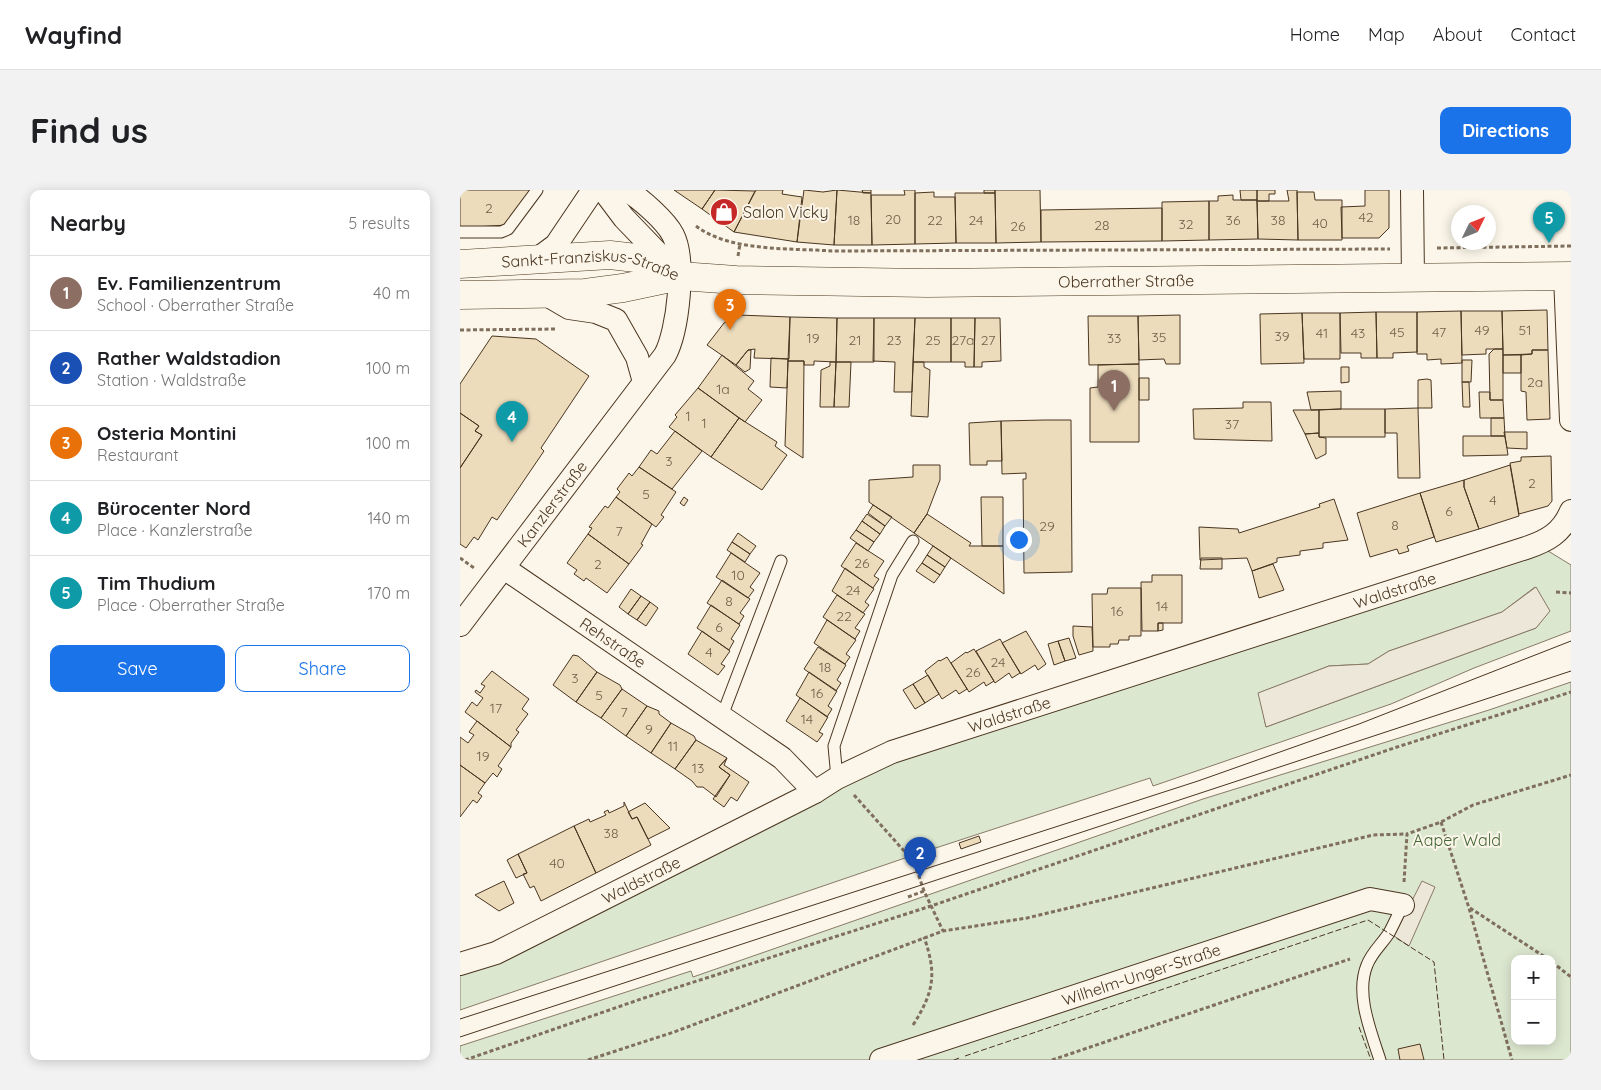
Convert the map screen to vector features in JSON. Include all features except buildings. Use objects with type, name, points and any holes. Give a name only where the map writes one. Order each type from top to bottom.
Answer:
[{"type":"main road","name":"Sankt-Franziskus-Straße","points":[[460,264],[533,262],[610,255],[636,258],[680,276]]},
{"type":"main road","name":"Sankt-Franziskus-Straße","points":[[460,295],[545,294],[623,288],[680,276]]},
{"type":"main road","name":"Oberrather Straße","points":[[680,276],[736,280],[928,283],[1568,276]]},
{"type":"street","points":[[533,262],[556,245],[593,190]]},
{"type":"street","points":[[603,190],[624,218],[680,276]]},
{"type":"street","points":[[626,190],[648,207],[673,234],[680,276]]},
{"type":"street","points":[[1412,190],[1413,279]]},
{"type":"street","name":"Kanzlerstraße","points":[[460,625],[665,355],[672,343],[680,276]]},
{"type":"street","points":[[1568,276],[1571,420]]},
{"type":"street","points":[[545,294],[569,308],[596,312],[616,320],[637,357],[644,382]]},
{"type":"street","name":"Waldstraße","points":[[460,964],[496,953],[815,792],[844,784],[892,752],[1531,546],[1553,536],[1566,522],[1571,511]]},
{"type":"street","name":"Rehstraße","points":[[504,568],[782,758],[815,792]]},
{"type":"street","name":"Wilhelm-Unger-Straße","points":[[881,1060],[907,1056],[1370,900],[1403,905]]},
{"type":"lane","points":[[460,232],[501,232],[508,229],[537,190]]},
{"type":"lane","points":[[844,784],[834,746],[892,575],[913,541]]},
{"type":"lane","points":[[722,716],[781,561]]},
{"type":"lane","points":[[1380,1060],[1369,1026],[1362,985],[1366,966],[1374,951],[1388,933],[1403,905]]},
{"type":"path","points":[[692,223],[713,237],[740,244],[832,251],[1413,249],[1571,246]]},
{"type":"path","points":[[460,330],[566,329]]},
{"type":"path","points":[[1556,592],[1571,593]]},
{"type":"path","points":[[465,1060],[644,998],[930,906],[1388,750],[1571,692]]},
{"type":"path","points":[[588,1060],[674,1032],[943,931],[1027,918],[1373,834],[1407,834],[1441,822],[1474,805],[1571,774]]},
{"type":"path","points":[[844,784],[914,862],[930,906],[943,931]]},
{"type":"path","points":[[1441,822],[1469,908],[1512,1060]]},
{"type":"path","points":[[1403,905],[1407,834]]},
{"type":"path","points":[[914,862],[936,854]]},
{"type":"path","points":[[908,897],[924,891]]},
{"type":"path","points":[[1469,908],[1542,955]]},
{"type":"path","points":[[911,1029],[926,1005],[933,983],[932,959],[924,937]]},
{"type":"path","points":[[1052,1060],[1374,951]]},
{"type":"path","points":[[1556,965],[1571,976]]},
{"type":"green space","points":[[1540,546],[1571,565],[1571,631],[1474,668],[1391,704],[1153,786],[1150,778],[905,858],[460,1010],[460,968],[895,757]],"holes":[[[1535,587],[1549,611],[1536,628],[1266,727],[1259,693],[1329,666],[1368,664],[1389,651],[1502,612]]]},
{"type":"green space","name":"Aaper Wald","points":[[1571,682],[1571,1060],[460,1060],[460,1046],[691,971],[693,977],[1203,799],[1489,710]]},
{"type":"shaded area","points":[[1536,587],[1550,611],[1536,628],[1266,727],[1258,693],[1329,666],[1368,664],[1389,651],[1502,612]]},
{"type":"shaded area","points":[[1422,881],[1435,887],[1409,946],[1394,936]]},
{"type":"tram line","points":[[460,1019],[1198,781],[1359,724],[1571,641]]},
{"type":"tram line","points":[[460,1037],[1571,671]]},
{"type":"fence","points":[[965,1056],[1368,920],[1434,962],[1444,1060]]},
{"type":"fence","points":[[1359,1027],[1371,1060]]},
{"type":"fence","points":[[954,1060],[959,1058]]},
{"type":"place","name":"Salon Vicky","points":[[724,212]]},
{"type":"place","name":"Tim Thudium","points":[[1549,243]]},
{"type":"place","name":"Osteria Montini","points":[[730,330]]},
{"type":"place","name":"Ev. Familienzentrum","points":[[1114,411]]},
{"type":"place","name":"Bürocenter Nord","points":[[512,442]]},
{"type":"place","name":"Rather Waldstadion","points":[[920,878]]}]
